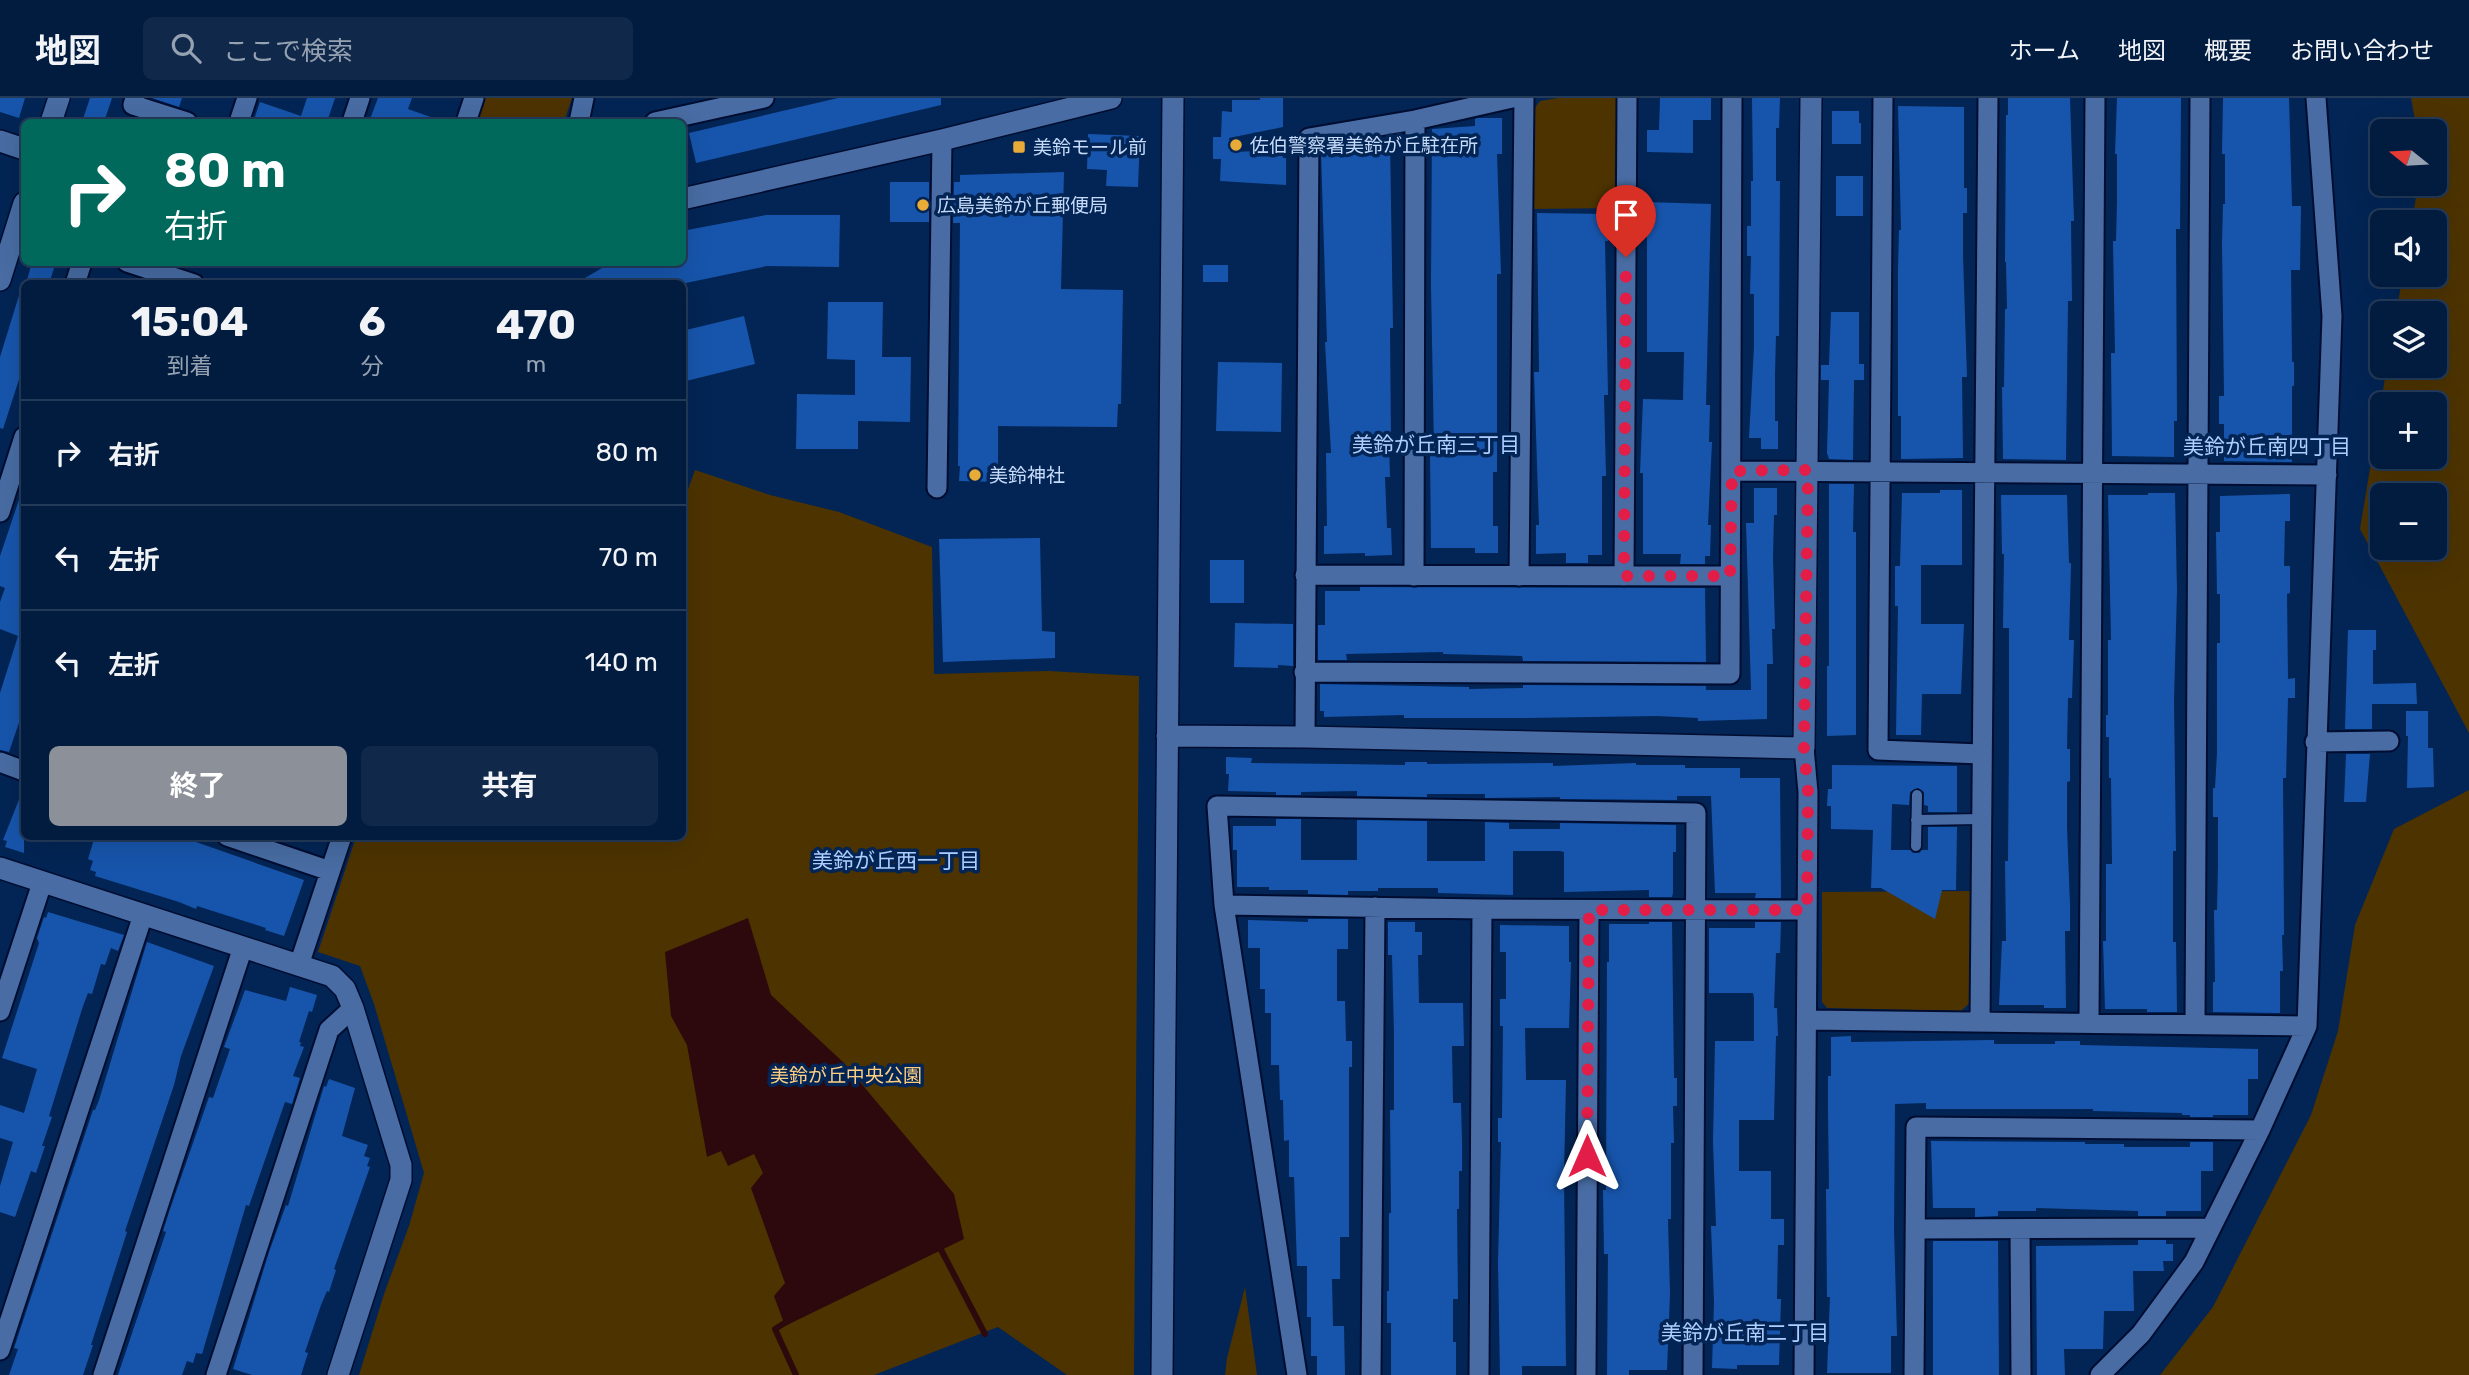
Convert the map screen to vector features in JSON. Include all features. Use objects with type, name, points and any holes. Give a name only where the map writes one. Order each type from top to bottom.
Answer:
[{"type":"street","points":[[52,119],[59,98]]},
{"type":"street","points":[[135,98],[133,105],[177,119]]},
{"type":"street","points":[[240,119],[247,98]]},
{"type":"street","points":[[353,119],[360,98]]},
{"type":"street","points":[[467,119],[474,98]]},
{"type":"street","points":[[580,119],[584,98]]},
{"type":"street","points":[[663,119],[701,105],[764,98]]},
{"type":"street","points":[[686,198],[1111,98]]},
{"type":"street","points":[[1162,1375],[1172,98]]},
{"type":"street","points":[[1305,737],[1309,138],[1415,120],[1512,98]]},
{"type":"street","points":[[1519,576],[1524,98]]},
{"type":"street","points":[[1624,576],[1627,98]]},
{"type":"street","points":[[1304,672],[1730,674],[1732,98]]},
{"type":"street","points":[[1804,1375],[1808,792],[1804,748],[1811,98]]},
{"type":"street","points":[[1883,98],[1878,750],[1981,754]]},
{"type":"street","points":[[1980,1022],[1988,98]]},
{"type":"street","points":[[2090,1023],[2095,98]]},
{"type":"street","points":[[2195,1025],[2200,98]]},
{"type":"street","points":[[2100,1375],[2141,1334],[2194,1262],[2260,1130],[2307,1026],[2332,316],[2316,98]]},
{"type":"street","points":[[1414,576],[1415,120]]},
{"type":"street","points":[[937,488],[942,139]]},
{"type":"street","points":[[0,141],[21,148]]},
{"type":"street","points":[[0,280],[21,213]]},
{"type":"street","points":[[139,266],[180,280]]},
{"type":"street","points":[[0,512],[21,446]]},
{"type":"street","points":[[1732,471],[2327,475]]},
{"type":"street","points":[[1305,575],[1730,576]]},
{"type":"street","points":[[1167,736],[1804,748]]},
{"type":"street","points":[[2315,742],[2389,741]]},
{"type":"street","points":[[0,762],[21,770]]},
{"type":"street","points":[[1297,1375],[1224,905],[1216,806],[1696,813],[1693,1375]]},
{"type":"street","points":[[238,840],[330,871]]},
{"type":"street","points":[[299,965],[341,840]]},
{"type":"street","points":[[0,868],[332,976],[345,989],[354,1008],[401,1165],[401,1180],[338,1375]]},
{"type":"street","points":[[0,1011],[42,883]]},
{"type":"street","points":[[1224,905],[1807,910]]},
{"type":"street","points":[[1371,1375],[1375,907]]},
{"type":"street","points":[[1479,1375],[1482,909]]},
{"type":"street","points":[[1586,1375],[1589,910]]},
{"type":"street","points":[[0,1350],[143,915]]},
{"type":"street","points":[[103,1375],[243,947]]},
{"type":"street","points":[[216,1375],[329,1030],[354,1008]]},
{"type":"street","points":[[1807,1020],[2307,1026]]},
{"type":"street","points":[[1914,1375],[1916,1127],[2260,1130]]},
{"type":"street","points":[[1916,1229],[2210,1228]]},
{"type":"street","points":[[2020,1229],[2021,1375]]},
{"type":"lane","points":[[1916,846],[1917,795]]},
{"type":"lane","points":[[1916,820],[1981,819]]},
{"type":"green space","points":[[482,98],[572,98],[565,119],[475,119]]},
{"type":"green space","points":[[1558,98],[1619,100],[1618,208],[1531,209],[1531,113],[1540,101]]},
{"type":"green space","points":[[2411,98],[2469,98],[2469,733],[2377,560],[2447,560],[2447,483],[2370,483],[2370,548],[2360,529],[2370,469],[2447,469],[2447,392],[2383,392],[2385,378],[2447,378],[2447,301],[2398,301],[2401,287],[2447,287],[2447,210],[2414,210],[2416,196],[2447,196],[2447,119],[2415,119]]},
{"type":"green space","name":"美鈴が丘中央公園","points":[[695,470],[770,495],[839,512],[932,547],[934,674],[1048,671],[1139,676],[1134,1375],[1067,1375],[998,1327],[874,1375],[359,1375],[424,1173],[374,1004],[360,966],[318,952],[355,840],[686,840],[686,495]]},
{"type":"green space","points":[[2469,790],[2469,1375],[2160,1375],[2213,1307],[2311,1115],[2338,1031],[2355,925],[2394,829]]},
{"type":"green space","points":[[1973,891],[1973,1000],[1961,1011],[1827,1008],[1822,1002],[1822,892]]},
{"type":"green space","points":[[1245,1287],[1257,1375],[1225,1375],[1227,1358]]},
{"type":"shaded area","points":[[748,918],[771,995],[844,1063],[954,1194],[964,1239],[785,1326],[774,1296],[785,1283],[751,1188],[763,1173],[754,1154],[728,1166],[721,1151],[707,1157],[687,1045],[671,1016],[665,952]]},
{"type":"building","points":[[0,98],[25,98],[19,118],[0,112]]},
{"type":"building","points":[[90,98],[112,98],[105,119],[83,119]]},
{"type":"building","points":[[152,98],[182,98],[179,107]]},
{"type":"building","points":[[307,98],[335,98],[328,119],[254,119],[260,102],[301,116]]},
{"type":"building","points":[[378,98],[412,98],[408,109],[436,119],[370,119]]},
{"type":"building","points":[[838,98],[941,98],[941,105],[696,163],[689,133]]},
{"type":"building","points":[[1283,98],[1283,127],[1229,138],[1231,152],[1283,150],[1283,158],[1286,158],[1286,185],[1220,181],[1221,159],[1213,159],[1213,137],[1221,137],[1222,111],[1232,112],[1232,100]]},
{"type":"building","points":[[1660,98],[1711,98],[1711,120],[1693,120],[1693,153],[1647,152],[1647,130],[1659,130]]},
{"type":"building","points":[[1752,98],[1780,98],[1779,128],[1776,128],[1776,181],[1780,181],[1779,336],[1776,336],[1775,374],[1778,449],[1761,449],[1761,438],[1749,438],[1754,347],[1754,294],[1750,294],[1751,256],[1747,256],[1747,226],[1751,226],[1753,181]]},
{"type":"building","points":[[2008,98],[2070,98],[2074,221],[2071,221],[2072,301],[2068,301],[2066,460],[2003,459]]},
{"type":"building","points":[[2117,98],[2181,98],[2180,229],[2176,229],[2177,421],[2174,421],[2174,457],[2112,456],[2111,353],[2115,353],[2113,241],[2116,241]]},
{"type":"building","points":[[2223,98],[2289,98],[2292,206],[2301,206],[2300,270],[2291,270],[2294,362],[2292,462],[2224,461],[2224,424],[2219,424],[2219,396],[2224,396]]},
{"type":"building","points":[[1898,106],[1964,107],[1964,188],[1967,188],[1967,213],[1963,213],[1963,255],[1967,377],[1962,377],[1963,458],[1901,459],[1901,416],[1898,416],[1898,270],[1901,230]]},
{"type":"building","points":[[1832,111],[1859,111],[1861,144],[1832,144]]},
{"type":"building","points":[[1477,118],[1502,118],[1502,154],[1497,154],[1501,274],[1497,274],[1497,472],[1493,472],[1493,526],[1498,526],[1498,553],[1475,553],[1475,548],[1431,548],[1430,450],[1434,450],[1432,129],[1475,126]]},
{"type":"building","points":[[1088,134],[1140,136],[1138,187],[1106,186],[1107,170],[1087,169]]},
{"type":"building","points":[[1390,141],[1393,328],[1390,328],[1390,477],[1385,477],[1387,528],[1391,528],[1392,555],[1324,554],[1324,526],[1327,526],[1326,453],[1331,453],[1325,342],[1321,154],[1329,154],[1328,148]]},
{"type":"building","points":[[1064,172],[1061,289],[1123,290],[1121,404],[1118,404],[1117,427],[998,426],[998,482],[959,481],[960,223],[953,223],[954,182],[960,182],[960,175]]},
{"type":"building","points":[[1836,176],[1863,176],[1863,216],[1836,216]]},
{"type":"building","points":[[890,182],[929,182],[929,222],[890,222]]},
{"type":"building","points":[[1645,202],[1711,204],[1706,405],[1710,405],[1709,442],[1712,442],[1708,525],[1711,525],[1710,556],[1705,556],[1705,564],[1680,564],[1681,554],[1643,554],[1643,473],[1640,473],[1643,399],[1683,400],[1684,352],[1647,352]]},
{"type":"building","points":[[1537,213],[1607,214],[1608,241],[1605,241],[1608,395],[1604,395],[1606,476],[1602,476],[1602,555],[1588,555],[1588,563],[1566,563],[1566,553],[1536,554],[1536,525],[1539,525],[1534,372],[1539,372]]},
{"type":"building","points":[[766,215],[840,215],[839,267],[767,266],[686,283],[686,280],[582,280],[605,266],[686,266],[686,230]]},
{"type":"building","points":[[1203,265],[1228,265],[1228,282],[1203,282]]},
{"type":"building","points":[[31,266],[55,266],[50,280],[27,280]]},
{"type":"building","points":[[21,289],[21,373],[3,429],[0,428],[0,357]]},
{"type":"building","points":[[828,302],[883,302],[882,357],[911,357],[910,422],[858,421],[858,449],[796,449],[797,394],[855,395],[855,360],[827,359]]},
{"type":"building","points":[[1831,312],[1859,312],[1859,364],[1864,364],[1864,380],[1854,380],[1853,460],[1829,459],[1827,453],[1829,380],[1821,380],[1821,365],[1829,365]]},
{"type":"building","points":[[744,316],[755,364],[686,381],[686,330]]},
{"type":"building","points":[[1218,362],[1282,363],[1281,432],[1216,431]]},
{"type":"building","points":[[1829,484],[1854,484],[1856,735],[1827,736]]},
{"type":"building","points":[[1754,488],[1777,488],[1773,557],[1775,629],[1772,629],[1773,664],[1767,664],[1767,719],[1698,721],[1698,718],[1657,716],[1324,717],[1324,711],[1320,711],[1320,684],[1469,689],[1523,688],[1523,685],[1706,686],[1706,690],[1751,690],[1746,523],[1754,523]]},
{"type":"building","points":[[1940,490],[1962,490],[1962,565],[1921,565],[1921,624],[1964,624],[1961,694],[1922,694],[1921,735],[1896,735],[1898,606],[1895,606],[1895,566],[1900,566],[1902,493],[1940,493]]},
{"type":"building","points":[[2175,493],[2176,851],[2173,851],[2173,942],[2176,942],[2177,1012],[2105,1009],[2103,941],[2106,941],[2106,864],[2112,864],[2111,778],[2109,737],[2106,737],[2108,640],[2111,640],[2108,495]]},
{"type":"building","points":[[21,494],[21,717],[9,752],[0,750],[0,693],[18,636],[0,629],[0,602],[5,588],[0,586],[0,556]]},
{"type":"building","points":[[2290,494],[2290,521],[2285,521],[2284,566],[2290,566],[2290,593],[2287,594],[2288,679],[2295,678],[2295,698],[2288,698],[2286,778],[2283,778],[2284,935],[2283,971],[2280,971],[2280,1013],[2213,1012],[2218,817],[2213,817],[2213,788],[2217,753],[2217,643],[2220,643],[2216,532],[2220,532],[2220,496]]},
{"type":"building","points":[[2001,495],[2067,495],[2071,563],[2069,640],[2074,640],[2072,698],[2068,698],[2067,749],[2070,749],[2070,781],[2067,782],[2067,827],[2070,931],[2065,931],[2066,1008],[1999,1005],[2002,941],[2006,941],[2005,861],[2008,861],[2009,741],[2009,628],[2003,628],[2004,554]]},
{"type":"building","points":[[1040,538],[1042,631],[1055,632],[1055,658],[943,662],[939,539]]},
{"type":"building","points":[[1210,560],[1244,560],[1244,603],[1210,603]]},
{"type":"building","points":[[1360,587],[1705,588],[1706,662],[1523,661],[1522,656],[1443,652],[1346,654],[1347,660],[1318,660],[1318,625],[1325,625],[1325,591],[1360,591]]},
{"type":"building","points":[[1235,623],[1293,624],[1293,666],[1234,667]]},
{"type":"building","points":[[2348,630],[2376,630],[2373,684],[2416,683],[2417,704],[2372,704],[2372,729],[2345,729]]},
{"type":"building","points":[[2406,711],[2428,711],[2428,748],[2433,748],[2434,787],[2407,788]]},
{"type":"building","points":[[2346,754],[2370,754],[2366,802],[2344,802]]},
{"type":"building","points":[[1226,757],[1252,758],[1251,763],[1553,763],[1553,766],[1636,763],[1685,765],[1685,768],[1740,768],[1740,778],[1780,778],[1781,898],[1755,898],[1756,893],[1715,893],[1711,796],[1677,796],[1677,800],[1485,798],[1485,794],[1357,796],[1357,791],[1276,795],[1276,792],[1228,791]]},
{"type":"building","points":[[1832,765],[1957,766],[1957,812],[1928,812],[1928,806],[1924,805],[1924,792],[1918,788],[1910,792],[1909,805],[1892,804],[1891,850],[1919,853],[1928,850],[1928,827],[1957,827],[1956,890],[1942,890],[1935,919],[1881,888],[1871,888],[1873,830],[1831,829],[1831,806],[1827,806],[1828,789],[1832,789]]},
{"type":"building","points":[[21,795],[21,840],[24,840],[24,853],[5,847],[7,841],[3,840]]},
{"type":"building","points":[[1276,819],[1301,819],[1301,860],[1357,860],[1357,820],[1427,821],[1427,861],[1485,861],[1485,822],[1509,823],[1509,829],[1560,829],[1560,823],[1676,825],[1673,893],[1672,897],[1649,897],[1649,890],[1564,892],[1564,852],[1560,851],[1513,851],[1513,895],[1438,893],[1438,888],[1378,888],[1378,891],[1348,891],[1348,895],[1308,894],[1308,890],[1237,887],[1237,850],[1233,850],[1233,826],[1276,826]]},
{"type":"building","points":[[94,840],[190,840],[304,880],[284,936],[197,906],[196,909],[95,876],[96,872],[90,870],[93,861],[88,859]]},
{"type":"building","points":[[48,912],[124,935],[118,951],[111,948],[105,965],[101,964],[92,994],[88,993],[49,1116],[52,1117],[42,1146],[45,1146],[36,1173],[31,1171],[15,1217],[0,1212],[0,1186],[13,1142],[0,1138],[0,1105],[24,1113],[37,1069],[2,1058],[39,943],[37,938]]},
{"type":"building","points":[[1308,919],[1348,919],[1348,949],[1337,949],[1337,1001],[1345,1001],[1346,1041],[1352,1041],[1352,1067],[1349,1067],[1349,1237],[1340,1237],[1340,1279],[1332,1279],[1333,1326],[1344,1326],[1345,1375],[1317,1375],[1317,1356],[1311,1356],[1311,1317],[1307,1317],[1307,1266],[1297,1266],[1294,1177],[1289,1177],[1289,1140],[1284,1141],[1279,1065],[1271,1065],[1271,1013],[1265,1013],[1265,989],[1260,989],[1260,948],[1248,948],[1248,920],[1308,922]]},
{"type":"building","points":[[1388,922],[1415,922],[1415,932],[1422,932],[1422,955],[1418,955],[1419,1003],[1463,1003],[1464,1046],[1452,1046],[1453,1103],[1461,1103],[1462,1143],[1462,1171],[1459,1171],[1457,1209],[1458,1299],[1453,1299],[1456,1375],[1391,1375],[1391,1323],[1387,1323],[1387,1291],[1394,1033],[1392,955],[1388,955]]},
{"type":"building","points":[[1672,922],[1674,1078],[1677,1078],[1677,1106],[1673,1106],[1671,1219],[1668,1219],[1670,1294],[1667,1370],[1629,1370],[1629,1375],[1607,1375],[1608,1254],[1604,1254],[1603,1190],[1606,1190],[1609,924]]},
{"type":"building","points":[[1755,922],[1781,922],[1780,953],[1776,953],[1774,1008],[1777,1008],[1778,1036],[1774,1120],[1739,1120],[1739,1171],[1771,1171],[1771,1219],[1784,1219],[1784,1245],[1778,1245],[1777,1299],[1781,1299],[1779,1365],[1737,1365],[1737,1369],[1712,1368],[1714,1302],[1711,1226],[1716,1226],[1713,1142],[1715,1041],[1754,1041],[1754,998],[1753,993],[1709,993],[1709,928],[1755,928]]},
{"type":"building","points":[[1500,925],[1569,926],[1571,962],[1569,1028],[1525,1028],[1526,1080],[1566,1080],[1566,1366],[1522,1366],[1522,1375],[1500,1375],[1498,1263],[1501,1142],[1498,1142],[1498,1118],[1502,1118],[1503,1026],[1500,1026],[1500,999],[1506,999],[1506,952],[1500,952]]},
{"type":"building","points":[[147,942],[214,966],[181,1056],[174,1085],[125,1231],[127,1232],[83,1375],[9,1375],[18,1349],[14,1348],[93,1110],[99,1100]]},
{"type":"building","points":[[290,987],[317,995],[299,1042],[300,1046],[304,1047],[293,1076],[300,1078],[292,1104],[285,1102],[249,1206],[246,1205],[202,1354],[196,1353],[193,1363],[187,1361],[182,1375],[118,1375],[166,1232],[163,1231],[169,1212],[209,1097],[213,1098],[230,1049],[224,1047],[245,990],[286,1001]]},
{"type":"building","points":[[1851,1036],[1851,1042],[1994,1040],[1994,1044],[2055,1044],[2055,1041],[2080,1041],[2080,1045],[2258,1049],[2258,1079],[2248,1079],[2248,1115],[2190,1117],[2182,1113],[2093,1109],[1926,1109],[1926,1103],[1895,1104],[1897,1336],[1891,1336],[1891,1373],[1827,1373],[1830,1297],[1827,1297],[1826,1189],[1829,1189],[1828,1076],[1831,1076],[1831,1037]]},
{"type":"building","points":[[329,1079],[355,1088],[342,1136],[368,1145],[364,1156],[370,1158],[367,1166],[370,1167],[334,1269],[336,1270],[329,1292],[327,1291],[321,1305],[305,1352],[308,1353],[301,1375],[252,1375],[233,1369],[269,1252],[286,1205],[288,1206],[324,1086],[326,1087]]},
{"type":"building","points":[[1931,1141],[2085,1142],[2124,1144],[2124,1147],[2190,1147],[2190,1142],[2213,1142],[2213,1171],[2201,1171],[2201,1211],[2166,1211],[2166,1216],[2138,1216],[2138,1211],[2036,1208],[2036,1211],[1998,1211],[1998,1216],[1975,1217],[1975,1208],[1933,1208]]},
{"type":"building","points":[[2138,1240],[2166,1240],[2166,1244],[2173,1244],[2173,1261],[2163,1261],[2164,1271],[2133,1271],[2134,1311],[2104,1311],[2103,1349],[2064,1349],[2065,1375],[2037,1375],[2036,1246],[2138,1245]]},
{"type":"building","points":[[1933,1241],[1998,1241],[1999,1375],[1933,1375]]},
{"type":"waterway","points":[[937,1242],[985,1334]]},
{"type":"waterway","points":[[791,1319],[775,1329],[796,1375]]},
{"type":"place","name":"佐伯警察署美鈴が丘駐在所","points":[[1236,145]]},
{"type":"place","name":"美鈴モール前","points":[[1019,147]]},
{"type":"place","name":"広島美鈴が丘郵便局","points":[[923,205]]},
{"type":"place","name":"美鈴神社","points":[[975,475]]},
{"type":"district","name":"美鈴が丘南三丁目","points":[[1436,444]]},
{"type":"district","name":"美鈴が丘南四丁目","points":[[2267,446]]},
{"type":"district","name":"美鈴が丘西一丁目","points":[[896,860]]},
{"type":"district","name":"美鈴が丘南二丁目","points":[[1745,1332]]},
{"type":"route","points":[[1587,1156],[1589,910],[1807,910],[1808,792],[1804,748],[1808,470],[1732,471],[1730,576],[1624,576],[1626,257]]}]
